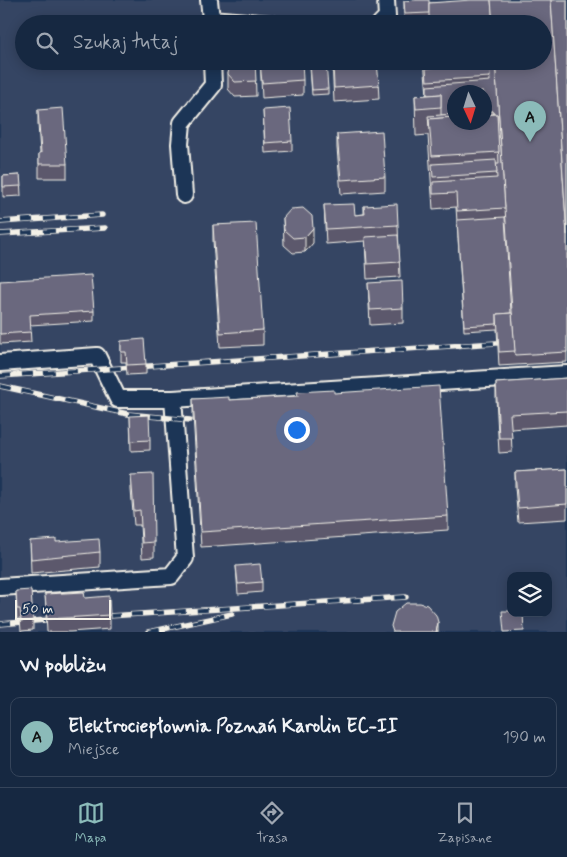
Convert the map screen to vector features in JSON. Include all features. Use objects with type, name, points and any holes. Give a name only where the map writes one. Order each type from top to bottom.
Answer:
[{"type":"lane","points":[[209,0],[210,15]]},
{"type":"lane","points":[[386,0],[387,15]]},
{"type":"lane","points":[[184,195],[180,144],[182,123],[195,104],[213,85],[212,70]]},
{"type":"lane","points":[[0,362],[97,356],[118,399],[173,399],[567,374]]},
{"type":"lane","points":[[0,587],[171,576],[185,558],[173,399]]},
{"type":"shaded area","points":[[0,0],[567,0],[567,632],[0,632]]},
{"type":"building","points":[[429,0],[429,13],[405,14],[404,1]]},
{"type":"building","points":[[491,0],[492,15],[429,15],[429,3]]},
{"type":"building","points":[[491,0],[551,0],[567,235],[567,352],[515,355],[496,70],[552,70],[552,15],[492,15]]},
{"type":"building","points":[[551,0],[567,0],[567,235]]},
{"type":"building","points":[[229,70],[255,70],[256,81],[235,82],[228,74]]},
{"type":"building","points":[[261,70],[302,70],[303,80],[262,83]]},
{"type":"building","points":[[311,70],[327,70],[328,89],[312,90]]},
{"type":"building","points":[[333,70],[378,70],[379,85],[334,88]]},
{"type":"building","points":[[426,70],[489,70],[490,77],[427,81]]},
{"type":"building","points":[[489,70],[496,70],[505,208],[457,211],[456,193],[433,194],[433,182],[497,178],[496,164],[499,164],[497,114],[493,114],[492,111],[492,85],[447,85],[447,115],[441,115],[441,94],[427,95],[427,86],[490,81]]},
{"type":"building","points":[[441,94],[441,107],[416,109],[415,96]]},
{"type":"building","points":[[63,108],[67,164],[39,164],[39,153],[41,153],[38,110]]},
{"type":"building","points":[[290,108],[292,141],[265,143],[263,110]]},
{"type":"building","points":[[492,114],[497,114],[499,152],[432,156],[429,119],[447,118],[447,130],[492,130]]},
{"type":"building","points":[[447,115],[447,118],[429,119],[429,126],[428,116]]},
{"type":"building","points":[[382,131],[385,177],[341,180],[337,134]]},
{"type":"building","points":[[496,160],[497,173],[433,177],[432,164]]},
{"type":"building","points":[[20,175],[21,186],[3,187],[3,176]]},
{"type":"building","points":[[354,204],[355,215],[365,214],[364,206],[397,204],[398,225],[326,229],[324,205]]},
{"type":"building","points":[[303,208],[312,216],[313,228],[305,237],[293,238],[284,230],[283,218],[291,209]]},
{"type":"building","points":[[505,217],[511,313],[497,314],[497,324],[464,326],[457,220]]},
{"type":"building","points":[[256,223],[263,330],[220,333],[213,225]]},
{"type":"building","points":[[398,235],[400,262],[367,264],[365,237]]},
{"type":"building","points":[[91,275],[94,311],[30,315],[31,332],[0,334],[0,281]]},
{"type":"building","points":[[402,281],[403,308],[370,310],[368,283]]},
{"type":"building","points":[[512,313],[515,351],[499,352],[497,314]]},
{"type":"building","points":[[144,339],[146,364],[127,365],[126,352],[121,352],[121,341]]},
{"type":"building","points":[[567,378],[567,411],[510,414],[512,438],[499,438],[496,383]]},
{"type":"building","points":[[439,386],[448,516],[201,532],[193,399],[229,397],[229,400],[298,396],[297,392],[334,390],[334,393]]},
{"type":"building","points":[[149,415],[150,440],[131,441],[130,416]]},
{"type":"building","points":[[567,469],[567,504],[518,508],[515,472]]},
{"type":"building","points":[[153,474],[154,542],[142,543],[140,510],[134,511],[131,475]]},
{"type":"building","points":[[56,539],[56,542],[99,539],[100,552],[31,559],[30,541]]},
{"type":"building","points":[[260,564],[262,582],[238,584],[236,566]]},
{"type":"building","points":[[31,590],[33,620],[21,621],[20,609],[17,609],[16,591]]},
{"type":"building","points":[[84,592],[85,598],[109,596],[110,615],[47,619],[45,594]]},
{"type":"building","points":[[406,603],[427,605],[436,615],[438,622],[436,632],[393,632],[391,626],[395,612]]},
{"type":"building","points":[[502,611],[507,611],[507,617],[523,617],[524,631],[504,632]]},
{"type":"railway","points":[[0,222],[102,215]]},
{"type":"railway","points":[[0,234],[105,228]]},
{"type":"railway","points":[[0,376],[511,342]]},
{"type":"railway","points":[[0,386],[128,414],[190,420]]},
{"type":"railway","points":[[109,616],[406,597]]},
{"type":"railway","points":[[149,632],[232,614]]},
{"type":"railway","points":[[0,624],[46,620]]},
{"type":"place","name":"Elektrociepłownia Poznań Karolin EC-II","points":[[530,142]]}]
